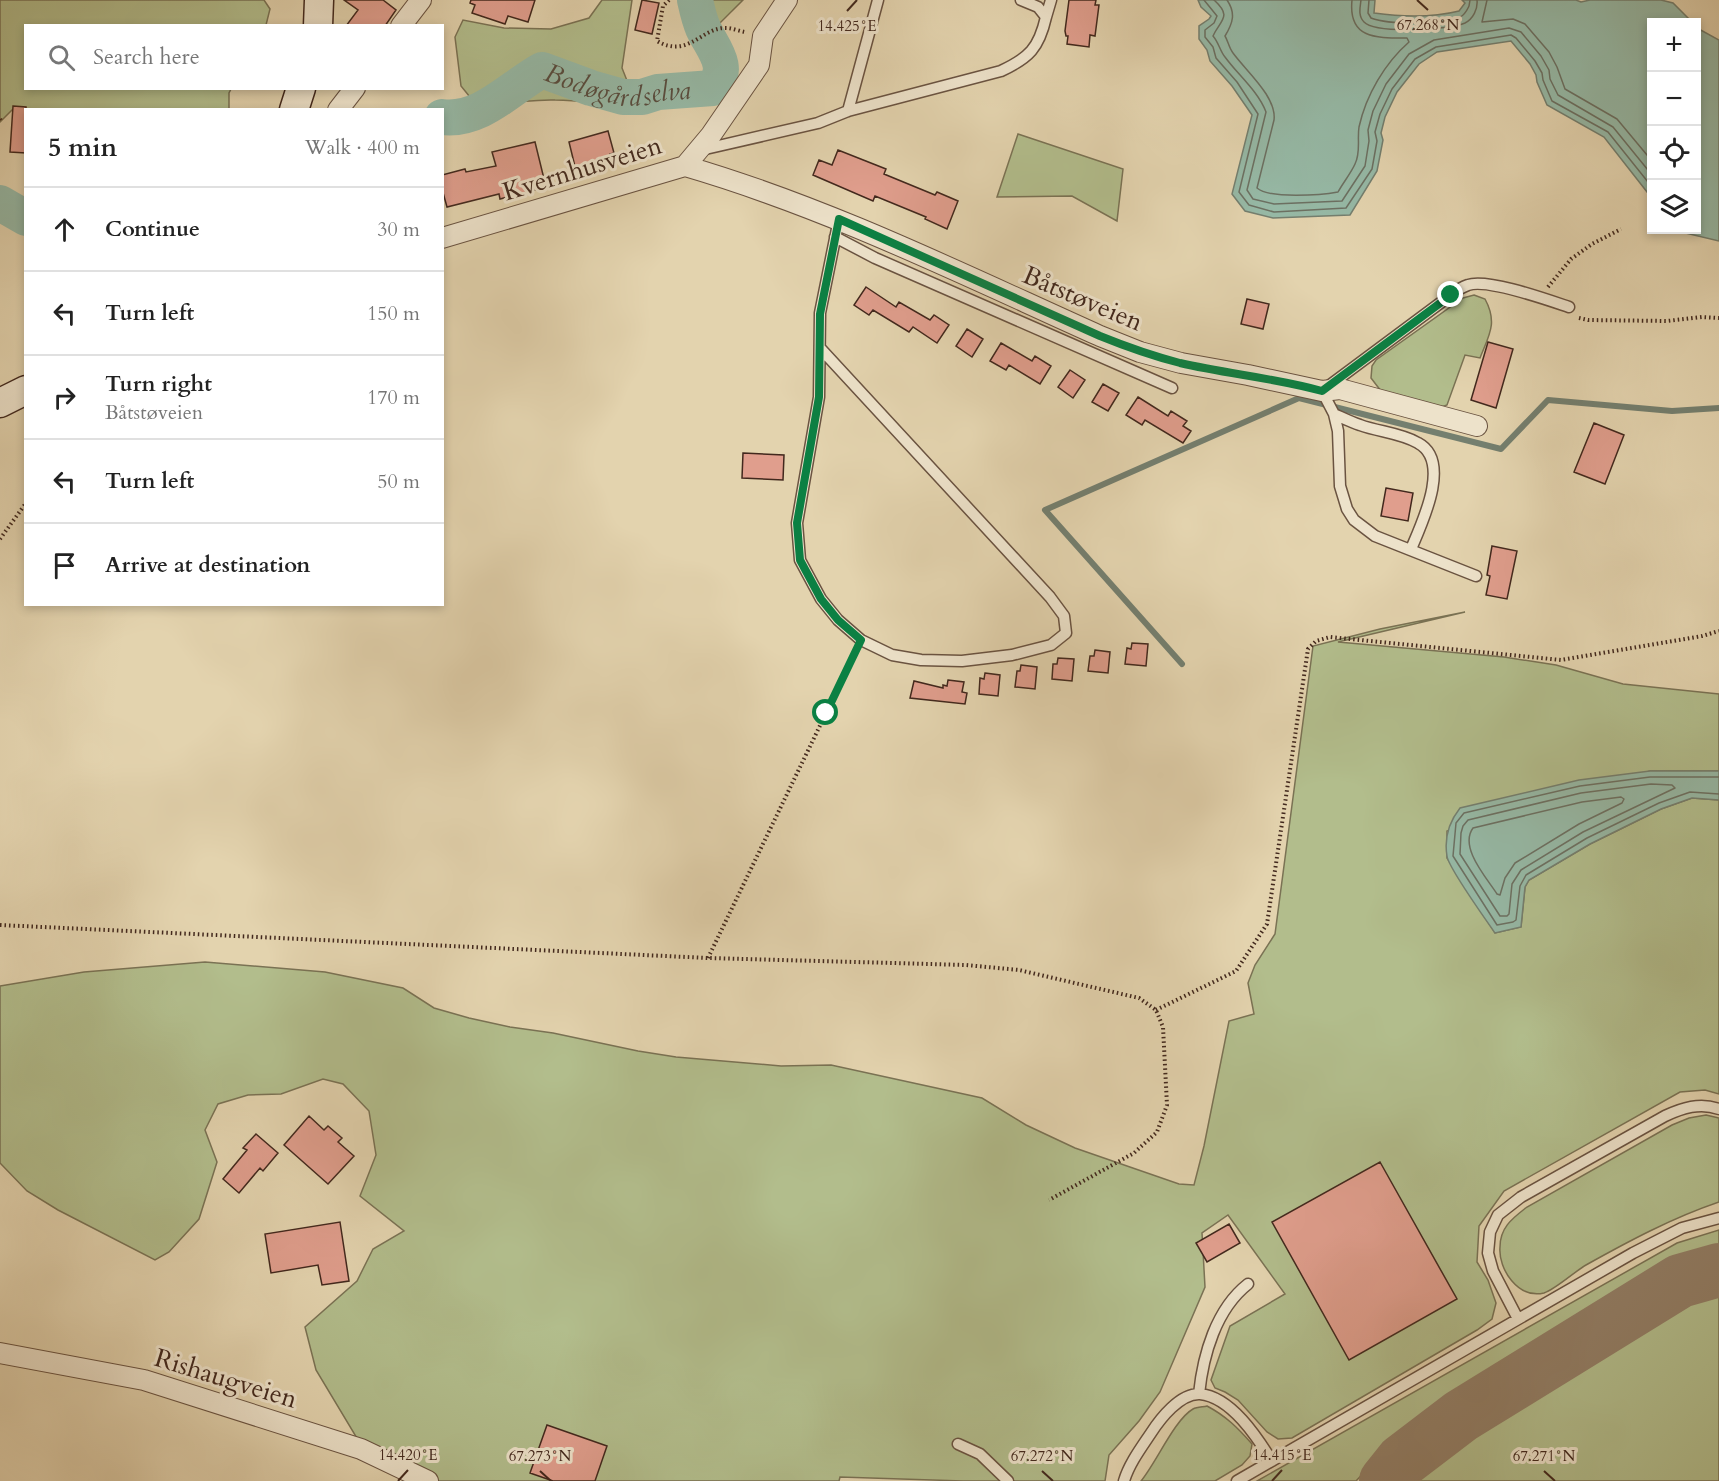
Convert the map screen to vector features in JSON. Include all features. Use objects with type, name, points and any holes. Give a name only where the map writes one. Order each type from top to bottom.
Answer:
[{"type":"street","points":[[318,24],[319,0]]},
{"type":"street","points":[[403,24],[421,0]]},
{"type":"street","name":"Kvernhusveien","points":[[444,237],[691,159],[711,135],[759,65],[763,36],[787,0]]},
{"type":"street","points":[[295,108],[301,90]]},
{"type":"street","points":[[339,108],[353,90]]},
{"type":"street","name":"Båtstøveien","points":[[691,159],[778,196],[837,228],[1140,352],[1182,363],[1322,391],[1340,389],[1477,426]]},
{"type":"street","points":[[0,403],[24,391]]},
{"type":"street","name":"Rishaugveien","points":[[0,1353],[144,1380],[361,1449],[428,1481]]},
{"type":"lane","points":[[848,111],[878,0]]},
{"type":"lane","points":[[1021,0],[1038,7],[1046,17]]},
{"type":"lane","points":[[691,159],[818,123],[848,111],[1001,71],[1020,62],[1034,49],[1042,34],[1051,0]]},
{"type":"lane","points":[[820,348],[1050,597],[1064,616],[1066,633],[1051,645],[1012,655],[962,661],[921,660],[892,655],[861,640],[838,620],[821,599],[800,560],[797,523],[819,397],[820,314],[837,228],[875,258],[1172,388]]},
{"type":"lane","points":[[1476,576],[1369,532],[1354,520],[1347,509],[1340,486],[1338,431],[1334,414],[1322,391],[1469,284],[1483,283],[1569,307]]},
{"type":"lane","points":[[1334,414],[1360,425],[1412,440],[1420,444],[1432,458],[1434,465],[1431,490],[1423,521],[1411,549]]},
{"type":"lane","points":[[1518,1319],[1493,1271],[1488,1252],[1490,1232],[1498,1215],[1521,1197],[1665,1116],[1687,1106],[1719,1109]]},
{"type":"lane","points":[[1237,1481],[1653,1243],[1682,1228],[1719,1218]]},
{"type":"lane","points":[[1198,1394],[1201,1370],[1220,1317],[1237,1293],[1248,1284]]},
{"type":"lane","points":[[1124,1481],[1158,1422],[1178,1402],[1198,1394],[1220,1402],[1241,1418],[1272,1461]]},
{"type":"lane","points":[[958,1444],[980,1454],[1008,1481]]},
{"type":"path","points":[[669,0],[663,6],[657,40],[665,45],[676,47],[724,27],[763,36]]},
{"type":"path","points":[[1542,298],[1571,259],[1592,244],[1621,229]]},
{"type":"path","points":[[1569,307],[1567,315],[1588,320],[1667,321],[1702,317],[1719,318]]},
{"type":"path","points":[[0,539],[24,506]]},
{"type":"path","points":[[1156,1010],[1236,970],[1266,924],[1308,650],[1316,641],[1330,637],[1561,660],[1702,636],[1719,630]]},
{"type":"path","points":[[708,957],[861,640]]},
{"type":"path","points":[[0,926],[708,957],[966,965],[1019,970],[1139,998],[1156,1010],[1163,1027],[1167,1105],[1157,1132],[1134,1153],[1049,1200]]},
{"type":"shaded area","points":[[0,0],[264,0],[270,9],[266,24],[24,24],[24,90],[230,90],[229,108],[24,108],[24,110],[12,110],[0,122]]},
{"type":"shaded area","points":[[602,0],[632,0],[622,68],[639,111],[566,100],[474,102],[461,86],[455,37],[463,20],[504,28],[551,29],[589,18]]},
{"type":"shaded area","points":[[698,0],[743,0],[718,25],[708,30]]},
{"type":"shaded area","points":[[1018,134],[1123,169],[1117,221],[1072,196],[997,197]]},
{"type":"shaded area","points":[[1474,295],[1485,299],[1489,307],[1491,329],[1480,358],[1465,355],[1447,405],[1439,408],[1381,391],[1371,378],[1372,366],[1376,360],[1463,298]]},
{"type":"shaded area","points":[[1465,612],[1338,642],[1504,657],[1556,665],[1623,684],[1719,694],[1719,771],[1650,771],[1447,831],[1447,858],[1495,933],[1521,927],[1525,887],[1529,880],[1590,844],[1661,809],[1692,798],[1719,800],[1719,1094],[1705,1090],[1680,1092],[1504,1191],[1479,1226],[1477,1262],[1488,1280],[1496,1303],[1492,1319],[1292,1438],[1278,1439],[1267,1432],[1238,1400],[1215,1388],[1211,1380],[1230,1326],[1285,1294],[1228,1215],[1202,1233],[1205,1287],[1160,1392],[1139,1421],[1109,1455],[1105,1481],[963,1481],[840,1477],[839,1481],[428,1481],[358,1440],[316,1370],[305,1327],[357,1281],[373,1249],[404,1231],[360,1196],[376,1155],[369,1111],[343,1084],[323,1079],[281,1094],[248,1095],[218,1104],[205,1130],[217,1162],[199,1219],[169,1252],[155,1260],[58,1210],[27,1191],[0,1163],[0,986],[84,972],[205,962],[325,972],[403,988],[434,1008],[469,1018],[638,1051],[676,1057],[781,1066],[831,1065],[982,1098],[1026,1125],[1075,1148],[1179,1184],[1194,1185],[1229,1021],[1254,1014],[1248,983],[1255,965],[1275,934],[1313,646],[1380,629]]},
{"type":"shaded area","points":[[1706,1115],[1719,1118],[1719,1202],[1684,1215],[1635,1239],[1586,1265],[1544,1293],[1535,1294],[1518,1287],[1506,1273],[1500,1256],[1502,1234],[1508,1224],[1527,1207],[1672,1125],[1689,1118]]},
{"type":"shaded area","points":[[1719,1230],[1719,1248],[1664,1267],[1494,1372],[1395,1440],[1356,1481],[1257,1481],[1677,1243]]},
{"type":"shaded area","points":[[1719,1292],[1719,1481],[1414,1481],[1444,1454],[1657,1316],[1699,1295]]},
{"type":"shaded area","points":[[1207,1406],[1231,1423],[1252,1444],[1250,1456],[1242,1465],[1215,1481],[1141,1481],[1186,1414],[1198,1407]]},
{"type":"water","points":[[1198,0],[1375,0],[1374,13],[1416,16],[1459,11],[1465,3],[1462,0],[1576,0],[1581,2],[1661,0],[1673,3],[1688,18],[1647,18],[1647,192],[1604,137],[1547,105],[1530,64],[1511,41],[1437,52],[1419,64],[1397,92],[1385,117],[1377,171],[1350,215],[1273,218],[1245,211],[1232,194],[1252,115],[1232,86],[1210,61],[1207,50],[1199,39],[1199,26],[1211,16],[1201,7]]},
{"type":"water","points":[[1701,30],[1719,40],[1719,241],[1690,234],[1701,234]]},
{"type":"water","points":[[1650,771],[1719,771],[1719,800],[1692,798],[1661,809],[1590,844],[1529,880],[1525,887],[1521,927],[1495,933],[1460,882],[1447,856],[1448,830],[1460,808],[1579,780]]},
{"type":"building","points":[[344,0],[383,0],[396,10],[386,24],[348,24],[358,10]]},
{"type":"building","points":[[471,0],[535,0],[528,22],[508,16],[505,24],[472,13],[475,5],[470,3]]},
{"type":"building","points":[[642,0],[659,3],[652,34],[635,30]]},
{"type":"building","points":[[1069,0],[1096,0],[1095,5],[1099,5],[1095,36],[1090,35],[1089,47],[1067,44],[1068,36],[1065,31]]},
{"type":"building","points":[[13,106],[26,107],[24,108],[24,153],[10,152]]},
{"type":"building","points":[[608,131],[614,153],[610,154],[613,165],[592,171],[594,175],[578,179],[569,142]]},
{"type":"building","points":[[535,142],[546,187],[500,199],[499,194],[447,207],[444,196],[444,174],[465,169],[466,172],[496,166],[492,152]]},
{"type":"building","points":[[838,150],[886,169],[884,174],[935,195],[937,192],[958,201],[947,229],[925,219],[926,217],[875,196],[873,201],[813,175],[819,160],[832,165]]},
{"type":"building","points":[[866,287],[896,307],[899,302],[930,320],[934,315],[949,325],[937,343],[913,327],[909,332],[873,310],[869,315],[854,305]]},
{"type":"building","points":[[1247,299],[1269,304],[1263,329],[1241,324]]},
{"type":"building","points":[[967,329],[983,339],[972,357],[956,346]]},
{"type":"building","points":[[1488,342],[1513,349],[1496,408],[1471,400]]},
{"type":"building","points":[[1001,343],[1032,361],[1035,356],[1051,366],[1040,384],[1009,365],[1006,370],[990,361]]},
{"type":"building","points":[[1070,370],[1085,380],[1073,398],[1058,387]]},
{"type":"building","points":[[1103,384],[1119,393],[1108,411],[1092,402]]},
{"type":"building","points":[[1138,397],[1168,416],[1171,411],[1187,421],[1183,426],[1191,431],[1183,443],[1145,420],[1142,425],[1126,415]]},
{"type":"building","points":[[1594,423],[1624,435],[1605,484],[1574,472]]},
{"type":"building","points":[[743,453],[784,455],[783,480],[742,478]]},
{"type":"building","points":[[1386,488],[1413,493],[1408,521],[1381,516]]},
{"type":"building","points":[[1492,546],[1517,551],[1507,599],[1486,595]]},
{"type":"building","points":[[1132,643],[1148,644],[1146,666],[1125,664],[1127,648],[1131,649]]},
{"type":"building","points":[[1095,650],[1110,652],[1108,673],[1088,671],[1090,656],[1094,656]]},
{"type":"building","points":[[1058,658],[1074,659],[1072,681],[1052,679],[1053,664],[1057,664]]},
{"type":"building","points":[[1021,665],[1037,667],[1035,689],[1015,687],[1017,671],[1020,671]]},
{"type":"building","points":[[985,673],[1000,675],[998,696],[979,694],[980,678],[984,679]]},
{"type":"building","points":[[948,680],[964,682],[962,692],[967,693],[965,704],[910,698],[914,681],[943,688],[943,685],[947,686]]},
{"type":"building","points":[[309,1116],[324,1130],[328,1126],[342,1138],[338,1142],[354,1156],[328,1184],[284,1145]]},
{"type":"building","points":[[256,1134],[278,1153],[263,1171],[260,1168],[239,1193],[223,1179],[247,1150],[243,1148]]},
{"type":"building","points":[[1380,1162],[1457,1299],[1349,1360],[1272,1222]]},
{"type":"building","points":[[340,1222],[349,1281],[322,1285],[318,1265],[271,1273],[265,1234]]},
{"type":"building","points":[[1229,1224],[1240,1243],[1207,1262],[1196,1243]]},
{"type":"building","points":[[547,1425],[607,1446],[595,1481],[553,1481],[530,1473]]},
{"type":"waterway","name":"Bodøgårdselva","points":[[444,117],[456,117],[483,109],[542,70],[623,97],[642,97],[658,92],[713,88],[721,73],[721,65],[702,25],[695,0]]},
{"type":"waterway","name":"Bodøgårdselva","points":[[0,203],[24,217]]},
{"type":"waterway","points":[[1182,664],[1045,510],[1299,398],[1501,449],[1548,400],[1672,411],[1719,408]]},
{"type":"taxiway","points":[[1386,1481],[1402,1461],[1461,1416],[1680,1281],[1719,1270]]},
{"type":"route","points":[[826,713],[861,640],[838,620],[821,599],[800,560],[797,523],[819,397],[820,314],[839,219],[1140,352],[1182,363],[1322,391],[1451,295]]}]
